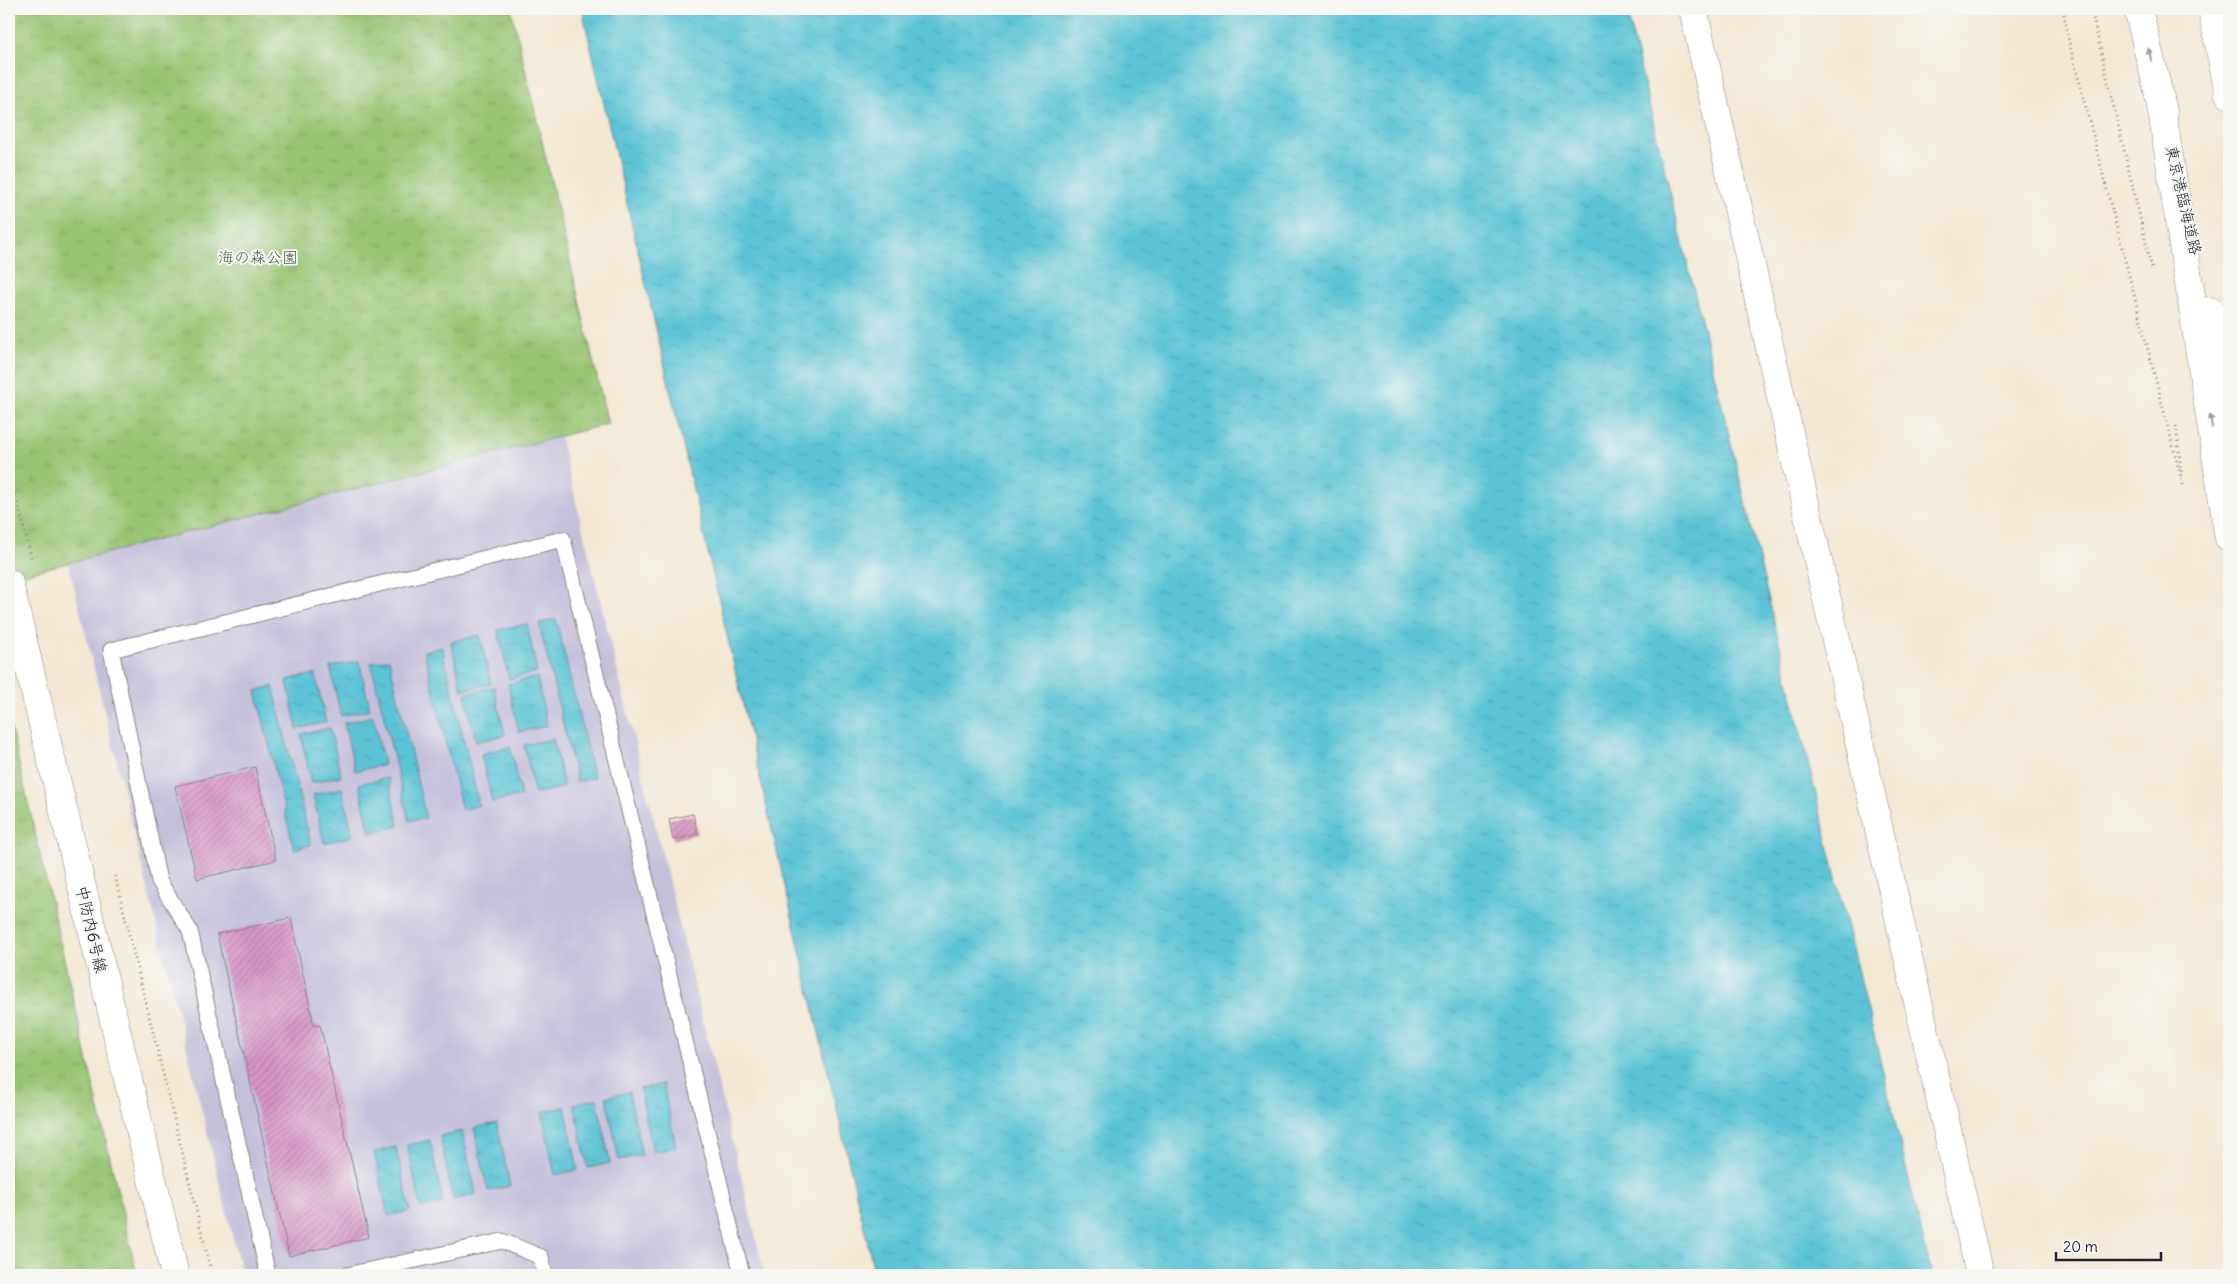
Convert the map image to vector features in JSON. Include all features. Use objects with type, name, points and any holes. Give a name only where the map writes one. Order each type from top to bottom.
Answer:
[{"type":"street","points":[[1694,9],[1980,1275]]},
{"type":"street","name":"東京港臨海道路","points":[[2138,9],[2229,392]]},
{"type":"street","points":[[2212,9],[2229,94]]},
{"type":"street","points":[[2159,94],[2229,538]]},
{"type":"street","name":"中防内6号線","points":[[9,583],[175,1275]]},
{"type":"lane","points":[[268,1275],[190,931],[159,881],[111,650],[563,539],[742,1275]]},
{"type":"lane","points":[[347,1275],[502,1241],[541,1257],[545,1275]]},
{"type":"path","points":[[2064,9],[2069,42],[2184,490],[2176,423]]},
{"type":"path","points":[[2091,9],[2152,270]]},
{"type":"shaded area","points":[[560,436],[765,1275],[242,1275],[68,562]]},
{"type":"green space","name":"海の森公園","points":[[9,9],[511,9],[608,424],[9,578]]},
{"type":"green space","points":[[9,720],[137,1275],[9,1275]]},
{"type":"water","points":[[582,9],[1626,9],[1932,1275],[875,1275]]},
{"type":"water","points":[[556,619],[594,778],[577,782],[539,623]]},
{"type":"water","points":[[527,624],[537,672],[509,679],[498,630]]},
{"type":"water","points":[[480,635],[491,684],[462,690],[451,642]]},
{"type":"water","points":[[442,647],[479,805],[462,810],[424,651]]},
{"type":"water","points":[[389,659],[426,818],[409,821],[371,663]]},
{"type":"water","points":[[359,661],[370,709],[341,716],[330,667]]},
{"type":"water","points":[[315,674],[326,722],[297,729],[287,680]]},
{"type":"water","points":[[537,677],[547,726],[519,732],[508,684]]},
{"type":"water","points":[[273,686],[311,845],[294,849],[256,691]]},
{"type":"water","points":[[494,687],[505,735],[476,742],[465,694]]},
{"type":"water","points":[[373,716],[384,765],[355,771],[344,723]]},
{"type":"water","points":[[330,728],[341,776],[311,783],[301,734]]},
{"type":"water","points":[[553,739],[564,787],[535,794],[524,745]]},
{"type":"water","points":[[510,747],[521,796],[492,802],[481,754]]},
{"type":"water","points":[[388,778],[399,826],[370,833],[359,784]]},
{"type":"water","points":[[342,788],[353,836],[324,843],[313,795]]},
{"type":"water","points":[[663,1084],[676,1147],[653,1152],[640,1089]]},
{"type":"water","points":[[629,1092],[642,1155],[619,1160],[606,1097]]},
{"type":"water","points":[[597,1099],[610,1163],[588,1168],[574,1104]]},
{"type":"water","points":[[565,1107],[578,1170],[555,1175],[542,1112]]},
{"type":"water","points":[[497,1123],[510,1186],[488,1191],[474,1128]]},
{"type":"water","points":[[462,1131],[476,1194],[453,1200],[440,1136]]},
{"type":"water","points":[[430,1140],[443,1203],[421,1208],[407,1145]]},
{"type":"water","points":[[396,1147],[410,1211],[388,1216],[374,1152]]},
{"type":"building","points":[[255,767],[276,860],[197,879],[175,786]]},
{"type":"building","points":[[693,814],[698,834],[673,840],[669,819]]},
{"type":"building","points":[[291,918],[314,1026],[320,1025],[369,1237],[289,1256],[217,934]]}]
